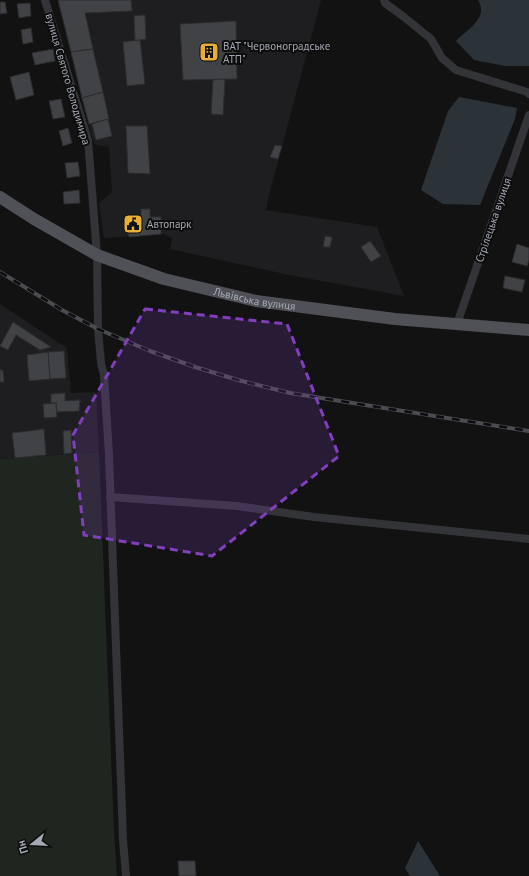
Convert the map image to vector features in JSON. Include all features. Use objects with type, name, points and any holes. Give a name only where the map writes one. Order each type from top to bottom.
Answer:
[{"type":"main road","name":"Львівська вулиця","points":[[0,197],[34,219],[97,255],[157,277],[256,302],[394,319],[529,330]]},
{"type":"street","name":"вулиця Святого Володимира","points":[[45,0],[88,140],[97,255],[98,329],[101,363],[104,375],[123,839],[126,876]]},
{"type":"street","points":[[384,0],[430,39],[442,58],[456,70],[527,92],[529,94]]},
{"type":"street","name":"Стрілецька вулиця","points":[[457,324],[529,115]]},
{"type":"street","points":[[110,497],[237,506],[314,517],[529,540]]},
{"type":"highlighted area","points":[[145,309],[287,324],[339,456],[212,556],[84,535],[73,435]]},
{"type":"shaded area","points":[[58,0],[321,0],[266,210],[377,227],[404,296],[289,275],[170,249],[172,238],[164,234],[104,238],[99,203],[112,192],[109,147],[94,144]]},
{"type":"shaded area","points":[[478,0],[529,0],[529,66],[505,66],[474,60],[456,41],[476,23],[479,18],[481,6]]},
{"type":"shaded area","points":[[459,97],[517,108],[515,119],[480,205],[443,204],[421,190],[448,111]]},
{"type":"shaded area","points":[[0,304],[67,348],[71,393],[96,392],[99,452],[0,459]]},
{"type":"shaded area","points":[[99,452],[117,876],[0,876],[0,459]]},
{"type":"shaded area","points":[[418,841],[440,876],[410,876],[405,868]]},
{"type":"building","points":[[58,0],[131,0],[132,11],[85,13],[93,49],[71,52]]},
{"type":"building","points":[[0,2],[5,2],[7,13],[0,14]]},
{"type":"building","points":[[30,3],[31,16],[19,18],[17,4]]},
{"type":"building","points":[[145,15],[146,39],[135,41],[134,16]]},
{"type":"building","name":"ВАТ \"Червоноградське АТП\"","points":[[236,21],[237,79],[183,80],[180,24]]},
{"type":"building","points":[[31,28],[33,42],[23,44],[21,30]]},
{"type":"building","points":[[140,40],[145,84],[127,86],[123,42]]},
{"type":"building","points":[[53,49],[55,61],[35,65],[32,53]]},
{"type":"building","points":[[93,49],[103,92],[82,98],[71,52]]},
{"type":"building","points":[[29,72],[34,95],[16,100],[10,77]]},
{"type":"building","points":[[225,79],[223,115],[211,114],[213,80]]},
{"type":"building","points":[[103,92],[109,119],[89,124],[82,98]]},
{"type":"building","points":[[61,99],[65,117],[53,119],[49,101]]},
{"type":"building","points":[[108,119],[112,136],[96,140],[92,124]]},
{"type":"building","points":[[126,126],[147,126],[150,174],[128,173]]},
{"type":"building","points":[[68,128],[72,143],[63,146],[59,131]]},
{"type":"building","points":[[275,145],[282,146],[278,159],[270,157]]},
{"type":"building","points":[[78,162],[80,176],[67,178],[65,163]]},
{"type":"building","points":[[79,190],[80,203],[64,204],[63,192]]},
{"type":"building","points":[[141,209],[150,209],[150,217],[161,217],[161,234],[129,237],[126,219],[141,218]]},
{"type":"building","points":[[325,236],[332,237],[330,247],[323,247]]},
{"type":"building","points":[[370,241],[381,256],[371,262],[361,247]]},
{"type":"building","points":[[517,244],[529,248],[529,260],[527,266],[512,262]]},
{"type":"building","points":[[505,276],[525,280],[522,292],[503,288]]},
{"type":"building","points":[[13,322],[51,347],[40,350],[16,335],[8,350],[0,346]]},
{"type":"building","points":[[64,351],[66,378],[50,379],[48,352]]},
{"type":"building","points":[[48,352],[50,379],[29,381],[27,355]]},
{"type":"building","points":[[0,369],[3,371],[4,382],[0,382]]},
{"type":"building","points":[[65,393],[65,401],[80,400],[79,411],[57,412],[56,403],[51,403],[51,394]]},
{"type":"building","points":[[56,403],[57,417],[44,418],[43,404]]},
{"type":"building","points":[[44,429],[46,455],[15,458],[12,433]]},
{"type":"building","points":[[71,430],[72,453],[64,454],[63,431]]},
{"type":"building","points":[[178,861],[195,861],[196,876],[179,876]]},
{"type":"railway","points":[[0,272],[62,310],[98,329],[150,351],[238,380],[290,393],[529,431]]},
{"type":"place","name":"ВАТ \"Червоноградське АТП\"","points":[[209,52]]},
{"type":"place","name":"Автопарк","points":[[133,224]]}]
